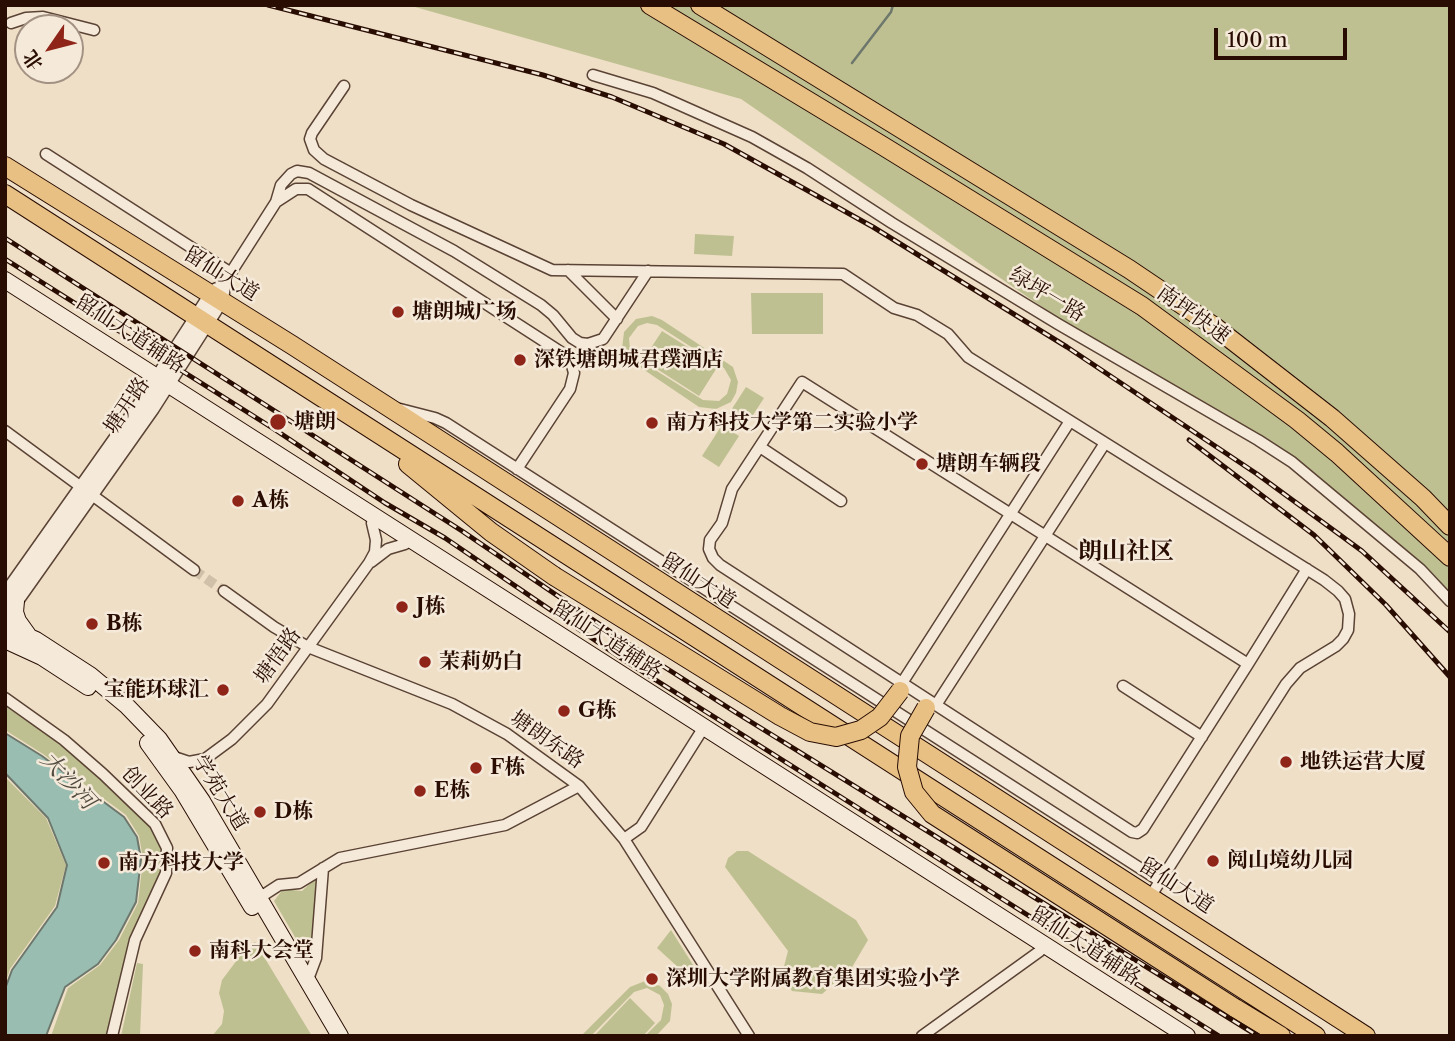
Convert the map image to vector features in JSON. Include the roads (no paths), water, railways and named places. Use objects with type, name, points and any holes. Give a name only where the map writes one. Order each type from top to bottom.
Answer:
[{"type":"main road","name":"南坪快速","points":[[650,5],[1131,299],[1337,453],[1450,559]]},
{"type":"main road","name":"南坪快速","points":[[699,5],[1129,269],[1215,327],[1332,418],[1423,498],[1450,526]]},
{"type":"main road","name":"留仙大道","points":[[5,166],[222,288],[386,406],[1366,1036]]},
{"type":"main road","points":[[5,194],[1316,1036]]},
{"type":"main road","name":"留仙大道辅路","points":[[5,280],[372,523],[1187,1036]]},
{"type":"main road","name":"留仙大道辅路","points":[[5,288],[161,384],[702,730],[1172,1036]]},
{"type":"main road","points":[[328,401],[491,531],[554,576],[810,732],[836,737],[861,730],[880,718],[902,686]]},
{"type":"main road","points":[[1423,498],[1450,518]]},
{"type":"main road","points":[[11,599],[18,621],[29,637]]},
{"type":"main road","name":"学苑大道","points":[[5,626],[73,663],[108,690],[144,723],[172,755],[194,787],[340,1036]]},
{"type":"main road","name":"学苑大道","points":[[5,640],[42,657],[91,689],[121,714],[146,741],[193,807],[328,1036]]},
{"type":"main road","points":[[931,705],[910,736],[907,767],[914,792],[932,814],[1281,1036]]},
{"type":"street","points":[[11,23],[26,18],[43,17],[94,30]]},
{"type":"street","name":"绿坪一路","points":[[593,75],[653,93],[752,137],[807,168],[1058,324],[1258,440],[1292,462],[1420,569],[1450,601]]},
{"type":"street","points":[[344,86],[312,133],[311,144],[318,155],[411,205],[543,267],[568,270],[843,274],[894,308],[917,315],[948,334],[968,357],[1338,591],[1345,599],[1349,614],[1348,630],[1343,639],[1293,675],[1150,897]]},
{"type":"street","points":[[46,154],[222,288],[276,202],[281,185],[297,171],[303,171],[454,251],[531,298],[553,315],[572,338],[580,343],[588,344],[603,339],[648,271]]},
{"type":"street","points":[[276,202],[296,189],[308,189],[570,358],[574,373],[570,389],[517,469]]},
{"type":"street","points":[[568,270],[617,319]]},
{"type":"street","name":"塘开路","points":[[5,616],[11,599],[161,384],[222,288]]},
{"type":"street","points":[[1248,664],[802,382],[732,489],[722,523],[710,540],[709,549],[720,565],[931,705],[1137,833],[1143,829],[1202,737],[1248,664],[1307,569]]},
{"type":"street","points":[[386,406],[435,418],[1160,881]]},
{"type":"street","points":[[902,686],[1070,421]]},
{"type":"street","points":[[5,431],[194,570]]},
{"type":"street","points":[[931,705],[1105,443]]},
{"type":"street","points":[[760,447],[841,501]]},
{"type":"street","name":"塘悟路","points":[[205,759],[256,717],[369,563],[375,552],[376,540],[372,523]]},
{"type":"street","name":"塘悟路","points":[[369,563],[388,549],[405,544]]},
{"type":"street","name":"塘朗东路","points":[[224,591],[274,627],[308,647],[452,704],[522,744],[579,786],[624,839],[748,1036]]},
{"type":"street","points":[[1123,686],[1202,737]]},
{"type":"street","name":"创业路","points":[[5,698],[64,740],[103,774],[155,824],[167,848],[166,873],[135,940],[112,1036]]},
{"type":"street","points":[[624,839],[641,827],[702,730]]},
{"type":"street","points":[[172,755],[183,761],[205,759]]},
{"type":"street","points":[[194,787],[196,772],[205,759]]},
{"type":"street","points":[[259,898],[279,885],[299,883],[340,858],[444,839],[505,824],[579,786]]},
{"type":"street","points":[[306,978],[316,958],[323,868]]},
{"type":"street","points":[[922,1036],[1040,951]]},
{"type":"water","name":"大沙河","points":[[5,733],[42,756],[124,817],[137,837],[141,859],[136,902],[116,940],[98,964],[65,987],[46,1036],[5,1036],[5,989],[12,970],[57,907],[67,865],[48,818],[5,773]]},
{"type":"waterway","points":[[852,63],[891,12],[893,5]]},
{"type":"tunnel","points":[[194,570],[224,591]]},
{"type":"railway","points":[[268,5],[543,75],[612,97],[724,144],[873,227],[1067,347],[1257,474],[1362,551],[1450,632]]},
{"type":"railway","points":[[5,238],[462,531],[633,647],[735,712],[1258,1036]]},
{"type":"railway","points":[[5,259],[274,429],[385,503],[445,538],[624,660],[1219,1036]]},
{"type":"railway","points":[[1189,440],[1314,535],[1386,605],[1450,677]]},
{"type":"place","name":"塘朗城广场","points":[[398,312]]},
{"type":"place","name":"深铁塘朗城君璞酒店","points":[[520,360]]},
{"type":"place","name":"塘朗","points":[[278,422]]},
{"type":"place","name":"南方科技大学第二实验小学","points":[[652,423]]},
{"type":"place","name":"塘朗车辆段","points":[[922,464]]},
{"type":"place","name":"A栋","points":[[238,501]]},
{"type":"place","name":"J栋","points":[[402,607]]},
{"type":"place","name":"B栋","points":[[92,624]]},
{"type":"place","name":"茉莉奶白","points":[[425,662]]},
{"type":"place","name":"宝能环球汇","points":[[223,690]]},
{"type":"place","name":"G栋","points":[[564,711]]},
{"type":"place","name":"地铁运营大厦","points":[[1286,762]]},
{"type":"place","name":"F栋","points":[[476,768]]},
{"type":"place","name":"E栋","points":[[420,791]]},
{"type":"place","name":"D栋","points":[[260,812]]},
{"type":"place","name":"阅山境幼儿园","points":[[1213,861]]},
{"type":"place","name":"南方科技大学","points":[[104,863]]},
{"type":"place","name":"南科大会堂","points":[[195,951]]},
{"type":"place","name":"深圳大学附属教育集团实验小学","points":[[652,979]]},
{"type":"district","name":"朗山社区","points":[[1126,552]]}]
